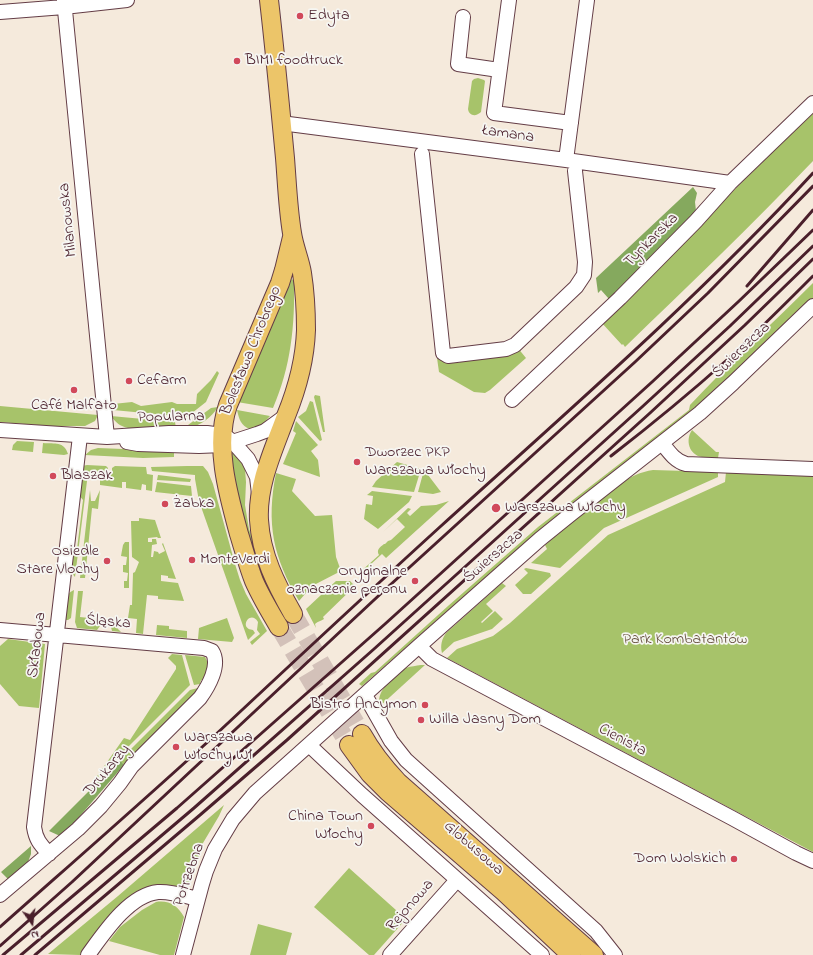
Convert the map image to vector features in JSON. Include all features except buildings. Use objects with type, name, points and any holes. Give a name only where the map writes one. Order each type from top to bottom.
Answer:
[{"type":"main road","name":"Bolesława Chrobrego","points":[[269,0],[292,234],[302,272],[306,332],[301,368],[287,414],[267,468],[260,498],[259,518],[267,562],[277,586],[293,614]]},
{"type":"main road","name":"Bolesława Chrobrego","points":[[279,627],[254,582],[248,565],[229,498],[223,458],[226,441],[225,412],[280,283],[291,245],[292,234]]},
{"type":"main road","name":"Globusowa","points":[[571,955],[504,892],[388,792],[370,774],[356,740],[371,750],[384,768],[398,782],[594,955]]},
{"type":"street","points":[[0,12],[64,3],[127,0]]},
{"type":"street","points":[[509,0],[494,113],[571,123]]},
{"type":"street","points":[[422,154],[443,353],[448,356],[512,347],[576,287],[584,275],[585,262],[570,165],[571,123],[587,0]]},
{"type":"street","name":"Milanowska","points":[[64,3],[107,437]]},
{"type":"street","points":[[463,17],[458,64],[499,70]]},
{"type":"street","name":"Tynkarska","points":[[512,400],[620,298],[696,221],[730,183],[813,103]]},
{"type":"street","name":"Łamana","points":[[281,123],[570,165],[730,183]]},
{"type":"street","name":"Świerszcza","points":[[309,745],[555,526],[700,413],[813,306]]},
{"type":"street","name":"Popularna","points":[[0,430],[107,437],[138,444],[199,446],[257,434],[265,431],[287,414]]},
{"type":"street","name":"Składowa","points":[[49,854],[39,843],[34,827],[80,436]]},
{"type":"street","points":[[226,441],[248,459],[257,477],[260,498]]},
{"type":"street","points":[[662,443],[674,457],[686,464],[813,469]]},
{"type":"street","name":"Śląska","points":[[2,632],[56,635],[204,648],[212,651]]},
{"type":"street","name":"Cienista","points":[[419,646],[428,656],[438,662],[813,861]]},
{"type":"street","name":"Drukarzy","points":[[0,895],[78,829],[101,806],[132,766],[200,698],[212,676],[215,658],[212,651]]},
{"type":"street","points":[[365,695],[391,742],[406,760],[596,931],[615,955]]},
{"type":"street","points":[[309,745],[362,795],[542,955]]},
{"type":"street","name":"Potrzebna","points":[[183,955],[206,871],[215,849],[233,819],[255,793],[309,745]]},
{"type":"street","name":"Rejonowa","points":[[390,955],[457,880]]},
{"type":"street","points":[[88,955],[114,921],[136,900],[146,895],[158,892],[198,899]]},
{"type":"green space","points":[[478,78],[485,81],[481,112],[477,115],[473,115],[468,109],[472,81]]},
{"type":"green space","points":[[813,112],[813,161],[743,232],[625,347],[623,344],[622,345],[601,322]]},
{"type":"green space","points":[[693,187],[697,193],[695,202],[696,211],[692,217],[609,299],[601,290],[598,293],[596,278]]},
{"type":"green space","points":[[292,279],[294,282],[294,314],[291,346],[284,377],[273,408],[237,402],[290,280]]},
{"type":"green space","points":[[813,283],[813,299],[725,382],[690,412],[565,509],[362,686],[359,684],[371,673],[375,672],[538,527],[689,410],[690,405],[705,389]]},
{"type":"green space","points":[[517,347],[526,358],[485,393],[474,392],[439,372],[437,358],[456,363],[464,361],[467,358]]},
{"type":"green space","points":[[217,371],[219,373],[206,402],[187,417],[113,410],[113,404],[132,402],[141,406],[172,402],[177,404],[196,404],[197,394],[211,380]]},
{"type":"green space","points":[[315,395],[320,396],[325,432],[323,432],[314,397]]},
{"type":"green space","points":[[310,401],[313,402],[322,440],[320,441],[298,417],[306,411]]},
{"type":"green space","points":[[0,406],[98,415],[95,421],[85,426],[50,426],[0,422]]},
{"type":"green space","points":[[218,407],[205,420],[198,425],[189,428],[188,425],[211,408]]},
{"type":"green space","points":[[237,410],[270,416],[261,426],[250,429],[244,426],[241,422]]},
{"type":"green space","points":[[111,416],[175,422],[176,428],[128,428],[118,424]]},
{"type":"green space","points":[[296,421],[318,445],[311,451],[318,460],[320,477],[283,464],[296,433],[293,431]]},
{"type":"green space","points":[[692,430],[716,452],[719,452],[718,458],[698,456],[691,450],[689,438]]},
{"type":"green space","points":[[17,441],[34,442],[33,452],[12,450],[13,445]]},
{"type":"green space","points":[[43,443],[55,443],[61,445],[68,454],[42,453]]},
{"type":"green space","points":[[98,448],[174,451],[174,457],[143,458],[85,455],[91,450]]},
{"type":"green space","points":[[230,449],[237,453],[245,469],[245,505],[249,529],[255,547],[288,619],[284,622],[259,574],[235,488]]},
{"type":"green space","points":[[397,462],[421,469],[414,492],[372,487],[376,481]]},
{"type":"green space","points":[[82,466],[106,466],[108,471],[88,473],[75,577],[71,572],[71,553],[77,549],[83,500],[78,494]]},
{"type":"green space","points":[[115,466],[146,467],[147,474],[153,475],[152,491],[146,490],[146,485],[142,484],[141,490],[126,488],[126,482],[122,482],[122,488],[100,485],[100,476],[112,474],[112,468]]},
{"type":"green space","points":[[203,466],[208,472],[213,484],[240,580],[246,594],[267,631],[252,645],[250,642],[260,634],[257,630],[258,622],[252,618],[247,621],[246,626],[255,633],[248,640],[199,501],[195,475],[152,471],[151,467]]},
{"type":"green space","points":[[424,470],[441,492],[433,494],[418,492]]},
{"type":"green space","points":[[653,470],[718,472],[718,477],[604,528],[560,568],[531,563],[547,549],[545,545],[550,540],[619,484],[636,475]]},
{"type":"green space","name":"Park Kombatantów","points":[[726,472],[813,476],[813,852],[447,658],[457,649],[493,636],[510,623],[608,535],[725,482]]},
{"type":"green space","points":[[276,473],[296,479],[292,491],[315,516],[332,515],[336,557],[341,571],[312,586],[299,601],[283,570],[274,540],[272,508]]},
{"type":"green space","points":[[158,475],[191,479],[190,482],[157,480]]},
{"type":"green space","points":[[157,482],[191,486],[192,496],[155,492]]},
{"type":"green space","points":[[90,490],[91,501],[95,501],[100,490],[98,509],[92,508],[85,578],[80,578]]},
{"type":"green space","points":[[372,491],[412,496],[409,502],[378,529],[364,519],[366,504],[372,505],[373,496],[367,495]]},
{"type":"green space","points":[[449,501],[386,558],[382,554],[360,574],[359,573],[379,555],[378,550],[380,547],[391,540],[405,527],[397,519],[383,532],[408,508],[411,509],[407,513],[410,516],[421,506],[436,505]]},
{"type":"green space","points":[[139,518],[155,520],[161,538],[148,538],[148,542],[152,542],[152,539],[156,539],[157,544],[152,545],[151,557],[153,557],[154,551],[158,552],[159,554],[165,551],[162,544],[163,543],[176,579],[161,575],[161,581],[178,583],[184,601],[158,599],[158,596],[147,595],[143,634],[136,633],[137,619],[128,618],[130,605],[132,605],[133,573],[135,572],[139,562],[132,557],[131,521],[139,521]]},
{"type":"green space","points":[[125,542],[129,542],[129,588],[124,588],[124,581],[127,581],[128,573],[123,572],[123,565],[126,565],[127,557],[121,556]]},
{"type":"green space","points":[[526,568],[550,573],[551,576],[531,594],[523,594],[515,585],[528,573],[524,569]]},
{"type":"green space","points":[[336,581],[350,581],[355,586],[323,617],[324,619],[315,624],[316,628],[306,609]]},
{"type":"green space","points":[[502,583],[506,586],[486,604],[493,611],[481,622],[482,623],[495,611],[503,619],[492,629],[454,642],[442,653],[442,642],[446,633]]},
{"type":"green space","points":[[74,590],[71,618],[64,620],[66,599],[70,592]]},
{"type":"green space","points":[[78,591],[83,591],[80,617],[116,621],[117,628],[121,632],[112,631],[111,627],[107,624],[100,626],[97,630],[77,628],[75,622]]},
{"type":"green space","points":[[227,618],[234,638],[232,642],[198,639],[199,628]]},
{"type":"green space","points":[[157,625],[169,626],[169,629],[187,631],[187,638],[156,635]]},
{"type":"green space","points":[[8,639],[45,644],[39,708],[19,706],[0,684],[0,646]]},
{"type":"green space","points":[[172,654],[182,655],[190,685],[93,782],[124,738],[130,740],[176,669],[176,666],[168,658]]},
{"type":"green space","points":[[185,655],[205,657],[210,667],[206,680],[201,680],[200,684],[194,685]]},
{"type":"green space","points":[[425,665],[379,707],[381,693],[389,683],[405,669]]},
{"type":"green space","points":[[198,688],[187,705],[124,765],[120,760],[190,690]]},
{"type":"green space","points":[[120,760],[124,765],[67,831],[60,836],[49,831]]},
{"type":"green space","points":[[224,805],[203,843],[190,882],[186,886],[150,886],[130,897],[113,911],[80,955],[48,954],[118,896]]},
{"type":"green space","points":[[31,846],[31,854],[28,862],[8,879],[1,872]]},
{"type":"green space","points":[[349,868],[406,919],[374,955],[369,955],[314,907]]},
{"type":"green space","points":[[156,902],[165,902],[173,905],[184,917],[174,955],[160,955],[109,941],[120,927],[142,910]]},
{"type":"green space","points":[[258,924],[292,933],[286,955],[250,955]]},
{"type":"tunnel","points":[[293,614],[362,734]]},
{"type":"tunnel","points":[[279,627],[349,745]]},
{"type":"railway","points":[[0,927],[186,762],[412,552],[631,354],[724,265],[813,173]]},
{"type":"railway","points":[[0,946],[72,882],[389,586],[635,362],[708,293],[813,186]]},
{"type":"railway","points":[[747,286],[813,210]]},
{"type":"railway","points":[[3,955],[177,808],[385,624],[652,382],[813,230]]},
{"type":"railway","points":[[21,955],[194,808],[374,649],[642,407],[730,326],[813,246]]},
{"type":"railway","points":[[35,955],[287,740],[650,413],[745,325],[813,259]]},
{"type":"railway","points":[[611,456],[670,409],[728,359],[813,276]]},
{"type":"place","name":"Edyta","points":[[300,16]]},
{"type":"place","name":"BIMI foodtruck","points":[[237,61]]},
{"type":"place","name":"Cefarm","points":[[129,381]]},
{"type":"place","name":"Café Malfato","points":[[74,390]]},
{"type":"place","name":"Dworzec PKP Warszawa Włochy","points":[[357,462]]},
{"type":"place","name":"Blaszak","points":[[53,476]]},
{"type":"place","name":"Żabka","points":[[165,504]]},
{"type":"place","name":"Warszawa Włochy","points":[[496,508]]},
{"type":"place","name":"MonteVerdi","points":[[192,560]]},
{"type":"place","name":"Osiedle Stare Vlochy","points":[[107,561]]},
{"type":"place","name":"Oryginalne oznaczenie peronu","points":[[415,581]]},
{"type":"place","name":"Bistro Ancymon","points":[[425,705]]},
{"type":"place","name":"Willa Jasny Dom","points":[[421,720]]},
{"type":"place","name":"Warszawa Włochy Wł","points":[[176,747]]},
{"type":"place","name":"China Town Włochy","points":[[371,826]]},
{"type":"place","name":"Dom Wolskich","points":[[734,859]]}]
